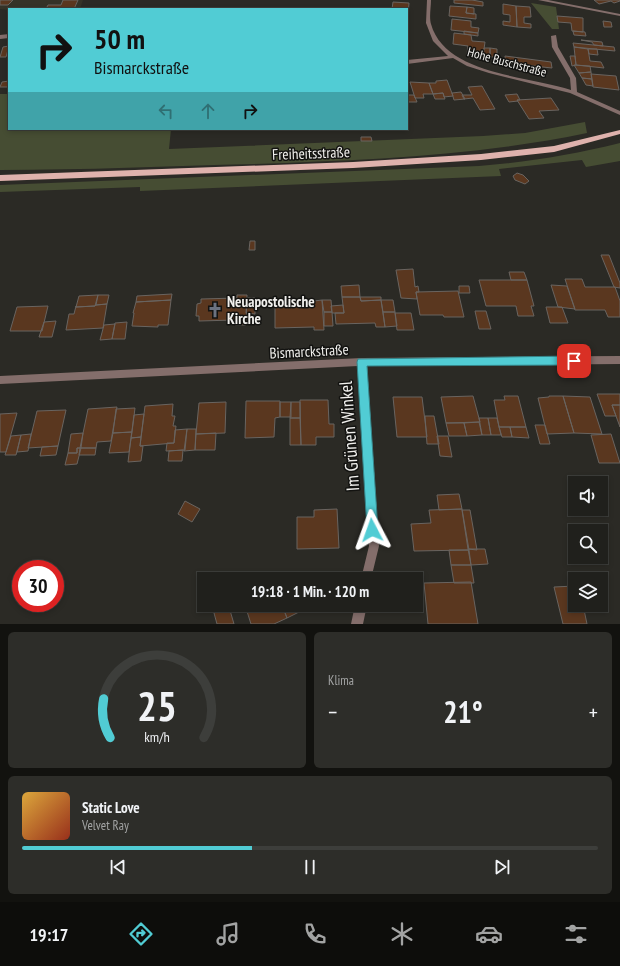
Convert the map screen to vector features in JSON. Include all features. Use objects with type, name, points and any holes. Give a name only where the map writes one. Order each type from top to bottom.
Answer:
[{"type":"main road","name":"Freiheitsstraße","points":[[0,178],[353,165],[481,157],[554,149],[620,132]]},
{"type":"street","name":"Hohe Buschstraße","points":[[429,0],[427,6],[429,32],[433,40],[452,57],[472,66],[496,73],[574,92],[620,113]]},
{"type":"street","points":[[540,0],[620,15]]},
{"type":"street","name":"Hohe Buschstraße","points":[[554,36],[555,47],[573,78],[574,92]]},
{"type":"street","points":[[408,62],[452,57]]},
{"type":"street","name":"Bismarckstraße","points":[[0,380],[362,362],[620,360]]},
{"type":"street","name":"Im Grünen Winkel","points":[[362,362],[374,546],[368,572]]},
{"type":"street","points":[[357,624],[360,612]]},
{"type":"shaded area","points":[[0,0],[83,0],[80,8],[0,9]]},
{"type":"green space","points":[[531,3],[556,7],[559,29],[552,29]]},
{"type":"green space","points":[[0,94],[8,94],[8,130],[171,130],[169,149],[483,136],[525,133],[585,122],[587,133],[504,147],[421,156],[254,164],[95,169],[0,170]]},
{"type":"green space","points":[[620,143],[620,161],[586,167],[582,160],[499,169],[501,176],[140,191],[140,187],[0,192],[0,185],[479,166],[550,158]]},
{"type":"building","points":[[0,0],[13,0],[8,5],[0,5]]},
{"type":"building","points":[[63,0],[78,0],[74,8],[46,8],[48,5],[61,5]]},
{"type":"building","points":[[454,0],[472,0],[483,2],[483,6],[454,3]]},
{"type":"building","points":[[594,0],[620,1],[614,3],[611,1],[599,4]]},
{"type":"building","points":[[393,2],[409,3],[408,16],[408,8],[392,8]]},
{"type":"building","points":[[503,4],[516,6],[517,27],[503,25],[503,21],[510,22],[510,15],[503,14]]},
{"type":"building","points":[[450,6],[467,7],[466,13],[476,14],[476,19],[449,16]]},
{"type":"building","points":[[516,6],[530,7],[531,17],[524,17],[524,23],[531,24],[531,28],[517,27]]},
{"type":"building","points":[[467,7],[474,8],[474,14],[466,13]]},
{"type":"building","points":[[557,16],[583,18],[583,32],[572,31],[571,23],[558,22]]},
{"type":"building","points":[[452,19],[471,21],[471,27],[479,28],[478,33],[451,30]]},
{"type":"building","points":[[603,21],[611,22],[612,27],[604,27]]},
{"type":"building","points":[[464,31],[478,33],[478,36],[464,34]]},
{"type":"building","points":[[573,31],[585,32],[586,36],[574,35]]},
{"type":"building","points":[[454,33],[471,35],[472,41],[485,42],[483,56],[467,54],[468,46],[453,44]]},
{"type":"building","points":[[581,40],[602,42],[603,46],[594,45],[592,42]]},
{"type":"building","points":[[573,43],[614,47],[615,51],[574,47]]},
{"type":"building","points":[[8,46],[6,57],[0,57],[3,47]]},
{"type":"building","points":[[574,47],[588,49],[590,61],[601,62],[604,68],[576,65]]},
{"type":"building","points":[[484,48],[490,48],[490,57],[483,56]]},
{"type":"building","points":[[490,48],[497,49],[497,57],[490,57]]},
{"type":"building","points":[[588,49],[597,49],[598,55],[589,54]]},
{"type":"building","points":[[505,56],[551,62],[552,68],[505,63]]},
{"type":"building","points":[[570,56],[575,56],[576,65],[572,66]]},
{"type":"building","points":[[574,65],[590,66],[591,72],[579,73]]},
{"type":"building","points":[[591,72],[592,79],[582,78],[579,73]]},
{"type":"building","points":[[591,74],[616,76],[619,90],[593,87]]},
{"type":"building","points":[[582,78],[592,79],[593,86],[586,85]]},
{"type":"building","points":[[447,80],[453,96],[444,97],[443,93],[433,94],[429,83]]},
{"type":"building","points":[[8,81],[8,87],[0,87],[2,82]]},
{"type":"building","points":[[410,82],[429,83],[433,94],[423,94],[424,98],[415,98]]},
{"type":"building","points":[[482,86],[495,109],[480,110],[473,98],[464,99],[462,95],[472,95],[468,87]]},
{"type":"building","points":[[461,92],[465,99],[454,100],[452,93]]},
{"type":"building","points":[[443,93],[445,99],[435,99],[433,94]]},
{"type":"building","points":[[517,94],[520,100],[509,102],[505,95]]},
{"type":"building","points":[[408,95],[414,95],[417,102],[408,102]]},
{"type":"building","points":[[551,98],[559,110],[539,111],[544,118],[529,119],[517,100]]},
{"type":"building","points":[[361,137],[371,137],[372,141],[361,141]]},
{"type":"building","points":[[517,173],[523,175],[529,181],[525,184],[515,180],[513,176]]},
{"type":"building","points":[[250,241],[255,241],[255,250],[249,250]]},
{"type":"building","points":[[601,255],[609,255],[620,283],[620,288],[614,287]]},
{"type":"building","points":[[413,269],[415,287],[418,286],[419,292],[416,292],[417,299],[401,298],[396,270]]},
{"type":"building","points":[[509,272],[524,272],[527,280],[511,280]]},
{"type":"building","points":[[565,279],[582,279],[585,287],[615,287],[620,301],[620,317],[608,317],[605,310],[575,310]]},
{"type":"building","points":[[479,280],[527,280],[534,306],[531,306],[534,316],[518,316],[516,306],[486,306]]},
{"type":"building","points":[[359,285],[360,297],[342,297],[341,286]]},
{"type":"building","points":[[551,285],[567,286],[575,309],[558,307]]},
{"type":"building","points":[[459,286],[469,286],[470,293],[459,293]]},
{"type":"building","points":[[458,291],[464,317],[420,315],[416,292]]},
{"type":"building","points":[[172,294],[171,300],[136,302],[137,296]]},
{"type":"building","points":[[98,295],[109,295],[107,304],[96,305]]},
{"type":"building","points":[[98,295],[95,306],[76,307],[79,296]]},
{"type":"building","points":[[237,295],[247,295],[246,325],[235,325],[235,320],[199,321],[199,316],[196,316],[197,304],[201,303],[201,299],[237,298]]},
{"type":"building","points":[[342,297],[360,297],[361,301],[381,300],[385,327],[376,327],[375,323],[336,324],[335,313],[344,313]]},
{"type":"building","points":[[360,297],[381,297],[381,300],[361,301]]},
{"type":"building","points":[[247,298],[255,298],[255,314],[246,313]]},
{"type":"building","points":[[171,300],[168,325],[158,325],[158,327],[132,326],[136,302]]},
{"type":"building","points":[[313,300],[314,303],[275,304],[275,301]]},
{"type":"building","points":[[322,300],[324,330],[314,330],[314,327],[275,328],[275,304],[314,303],[314,301]]},
{"type":"building","points":[[322,300],[331,300],[332,312],[324,312]]},
{"type":"building","points":[[381,300],[393,300],[395,312],[383,312]]},
{"type":"building","points":[[107,304],[103,328],[66,330],[69,314],[74,314],[76,306],[95,306]]},
{"type":"building","points":[[343,305],[344,313],[332,313],[331,306]]},
{"type":"building","points":[[48,306],[42,331],[10,331],[17,307]]},
{"type":"building","points":[[546,307],[562,307],[568,323],[550,323]]},
{"type":"building","points":[[475,311],[486,311],[491,329],[479,329]]},
{"type":"building","points":[[324,312],[332,312],[333,326],[324,326]]},
{"type":"building","points":[[383,312],[395,312],[397,326],[385,327]]},
{"type":"building","points":[[395,313],[411,313],[414,330],[397,330]]},
{"type":"building","points":[[56,321],[52,337],[39,337],[44,322]]},
{"type":"building","points":[[127,322],[125,339],[112,339],[115,323]]},
{"type":"building","points":[[115,324],[112,339],[100,340],[104,325]]},
{"type":"building","points":[[597,394],[620,394],[620,405],[612,405],[616,416],[605,416]]},
{"type":"building","points":[[473,396],[480,422],[446,423],[441,397]]},
{"type":"building","points":[[504,396],[518,396],[526,427],[499,427],[494,400],[505,400]]},
{"type":"building","points":[[563,396],[574,433],[547,434],[538,398]]},
{"type":"building","points":[[563,396],[590,397],[602,434],[574,433]]},
{"type":"building","points":[[393,397],[422,397],[427,437],[397,437]]},
{"type":"building","points":[[300,400],[328,400],[329,424],[334,424],[334,437],[316,437],[316,445],[301,445]]},
{"type":"building","points":[[246,401],[280,401],[280,417],[275,418],[274,437],[245,438]]},
{"type":"building","points":[[226,402],[225,433],[196,434],[199,403]]},
{"type":"building","points":[[280,402],[291,402],[291,417],[280,417]]},
{"type":"building","points":[[291,402],[300,402],[300,418],[290,418]]},
{"type":"building","points":[[173,404],[172,416],[175,416],[173,426],[176,426],[174,443],[140,446],[145,406]]},
{"type":"building","points":[[612,405],[620,405],[620,427]]},
{"type":"building","points":[[117,407],[111,441],[97,442],[96,448],[80,448],[88,409]]},
{"type":"building","points":[[135,408],[132,432],[113,433],[116,409]]},
{"type":"building","points":[[66,410],[58,446],[28,448],[37,411]]},
{"type":"building","points":[[17,413],[6,452],[0,452],[0,414]]},
{"type":"building","points":[[144,414],[141,437],[131,438],[134,415]]},
{"type":"building","points":[[425,416],[434,416],[439,444],[427,444]]},
{"type":"building","points":[[290,418],[300,418],[301,445],[290,445]]},
{"type":"building","points":[[479,418],[488,418],[491,435],[482,435]]},
{"type":"building","points":[[488,418],[497,418],[501,435],[491,435]]},
{"type":"building","points":[[479,422],[482,435],[467,436],[464,423]]},
{"type":"building","points":[[446,423],[464,423],[467,436],[449,436]]},
{"type":"building","points":[[535,425],[545,425],[550,444],[540,444]]},
{"type":"building","points":[[499,427],[510,427],[512,437],[502,437]]},
{"type":"building","points":[[510,427],[526,427],[529,438],[512,437]]},
{"type":"building","points":[[187,429],[185,450],[166,451],[167,443],[174,443],[175,430]]},
{"type":"building","points":[[187,429],[196,429],[195,450],[184,451]]},
{"type":"building","points":[[132,432],[129,452],[109,453],[113,433]]},
{"type":"building","points":[[83,433],[81,448],[77,448],[77,453],[68,453],[71,434]]},
{"type":"building","points":[[216,433],[215,450],[195,450],[196,434]]},
{"type":"building","points":[[31,434],[28,451],[17,452],[21,435]]},
{"type":"building","points":[[611,434],[620,463],[599,463],[591,435]]},
{"type":"building","points":[[21,435],[16,455],[5,455],[11,436]]},
{"type":"building","points":[[437,436],[448,436],[452,457],[440,456]]},
{"type":"building","points":[[141,437],[140,446],[143,446],[141,461],[128,462],[131,438]]},
{"type":"building","points":[[58,446],[56,455],[40,456],[42,447]]},
{"type":"building","points":[[77,448],[81,448],[77,464],[65,465],[68,453],[77,453]]},
{"type":"building","points":[[80,448],[96,448],[95,455],[79,455]]},
{"type":"building","points":[[183,450],[182,461],[168,461],[169,451]]},
{"type":"building","points":[[459,494],[462,509],[439,510],[437,495]]},
{"type":"building","points":[[185,501],[200,509],[192,522],[178,514]]},
{"type":"building","points":[[337,509],[339,548],[297,549],[297,517],[314,517],[314,510]]},
{"type":"building","points":[[462,509],[469,550],[414,551],[411,524],[431,523],[429,510]]},
{"type":"building","points":[[462,510],[470,510],[477,550],[468,549]]},
{"type":"building","points":[[468,549],[485,549],[488,564],[471,565]]},
{"type":"building","points":[[449,550],[469,550],[471,565],[451,565]]},
{"type":"building","points":[[451,565],[471,565],[474,583],[454,583]]},
{"type":"building","points":[[471,582],[478,624],[428,624],[424,583]]},
{"type":"building","points":[[568,586],[568,612],[584,612],[587,624],[563,624],[554,587]]},
{"type":"building","points":[[230,612],[234,624],[217,624],[214,613]]},
{"type":"building","points":[[247,612],[285,612],[287,618],[274,624],[251,624]]},
{"type":"building","points":[[285,612],[299,612],[287,618]]},
{"type":"place","name":"Neuapostolische Kirche","points":[[215,310]]},
{"type":"route","points":[[372,530],[362,362],[574,361]]}]
